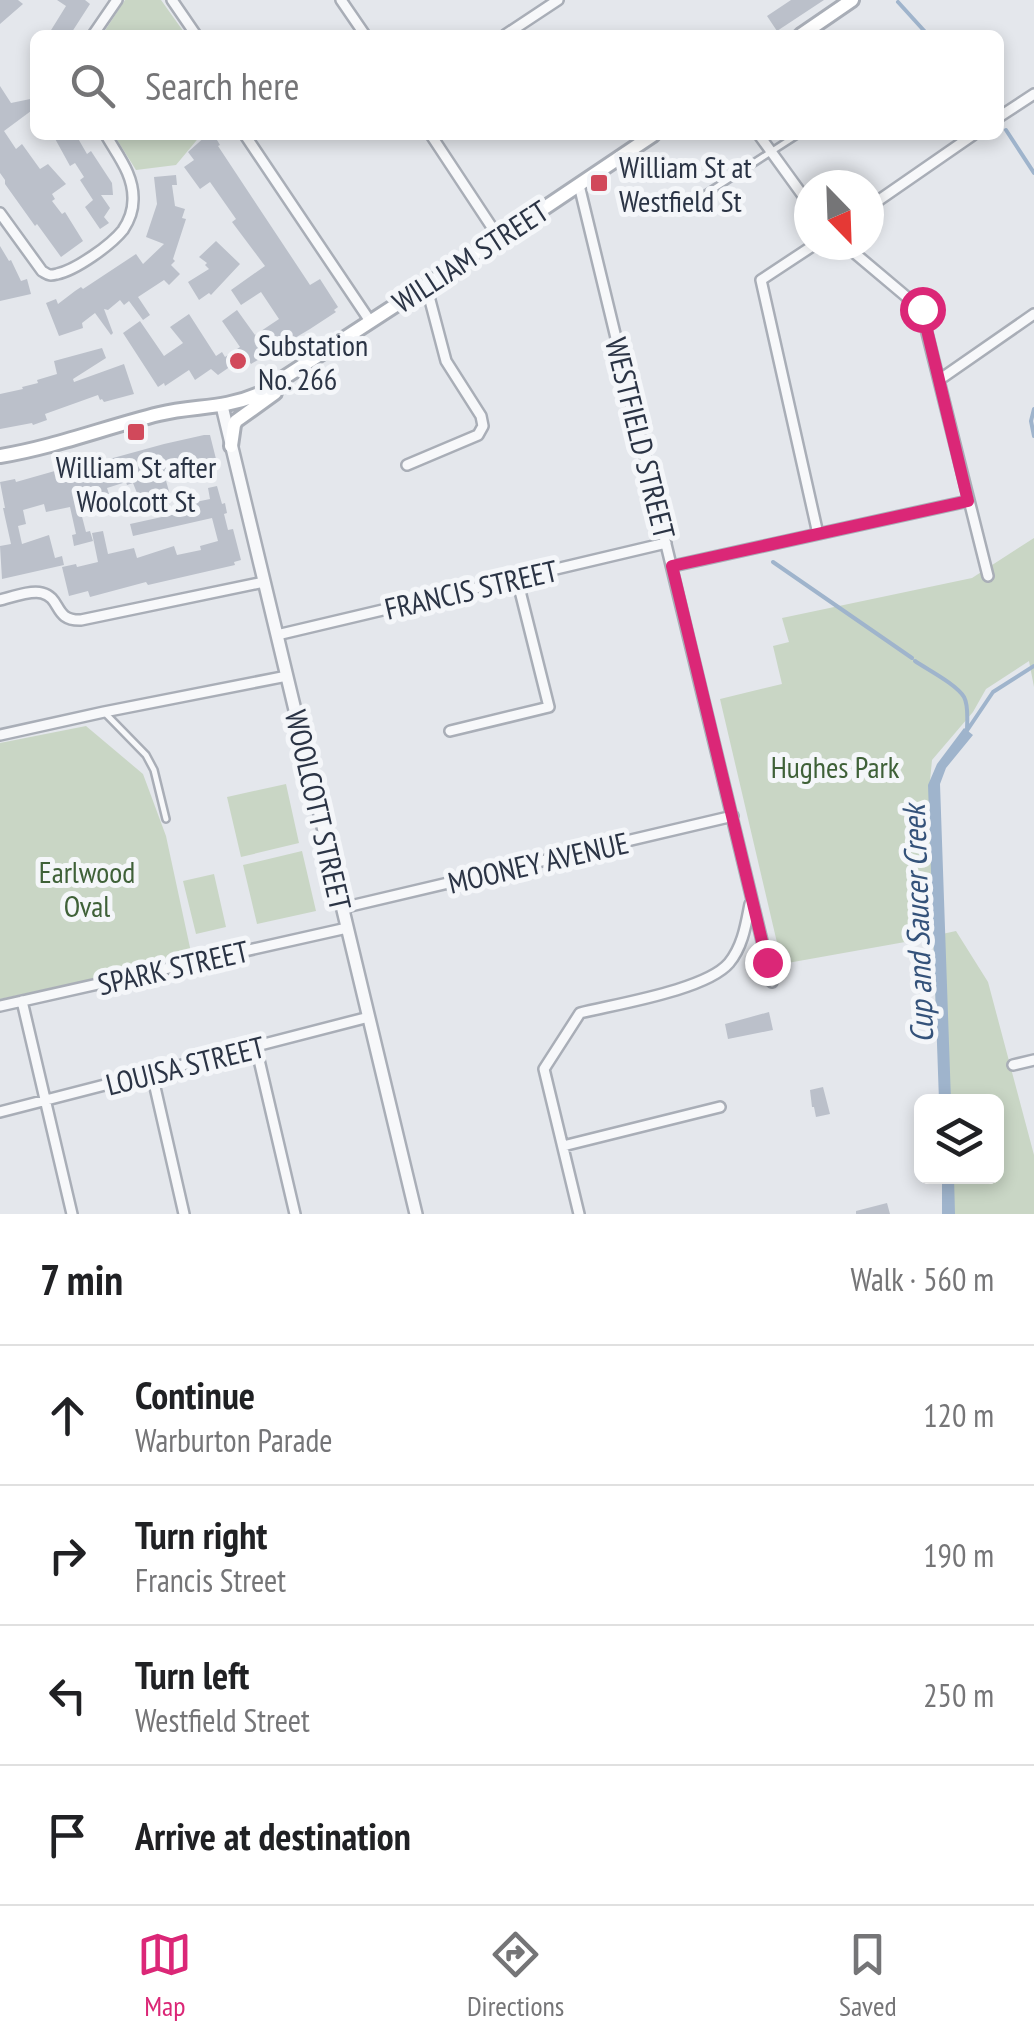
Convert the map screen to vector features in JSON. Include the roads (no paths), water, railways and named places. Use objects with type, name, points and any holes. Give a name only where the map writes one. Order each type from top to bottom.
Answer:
[{"type":"main road","points":[[808,30],[846,2]]},
{"type":"main road","name":"WILLIAM STREET","points":[[0,456],[55,445],[160,414],[222,406],[259,394],[646,140]]},
{"type":"main road","points":[[231,446],[236,421],[295,380],[301,368]]},
{"type":"street","points":[[96,30],[117,0]]},
{"type":"street","points":[[172,0],[193,30]]},
{"type":"street","points":[[341,0],[361,30]]},
{"type":"street","points":[[513,30],[558,0]]},
{"type":"street","points":[[1004,114],[1034,94]]},
{"type":"street","points":[[0,212],[42,271],[51,276],[77,265],[112,241],[128,221],[134,198],[130,174],[109,140]]},
{"type":"street","points":[[249,140],[370,321]]},
{"type":"street","points":[[434,140],[499,238]]},
{"type":"street","points":[[762,140],[794,184]]},
{"type":"street","points":[[884,197],[967,140]]},
{"type":"street","name":"WESTFIELD STREET","points":[[579,185],[772,982]]},
{"type":"street","points":[[794,258],[762,280],[818,534]]},
{"type":"street","points":[[863,260],[922,309],[988,576]]},
{"type":"street","points":[[407,465],[478,435],[484,421],[446,361],[426,285]]},
{"type":"street","points":[[939,380],[1034,314]]},
{"type":"street","name":"WOOLCOTT STREET","points":[[222,406],[416,1214]]},
{"type":"street","points":[[672,566],[968,501]]},
{"type":"street","name":"FRANCIS STREET","points":[[276,636],[666,544]]},
{"type":"street","points":[[450,731],[549,706],[516,578]]},
{"type":"street","points":[[0,600],[39,592],[52,599],[62,615],[82,620],[264,582]]},
{"type":"street","points":[[0,735],[287,676]]},
{"type":"street","name":"MOONEY AVENUE","points":[[342,908],[732,816]]},
{"type":"street","points":[[579,1214],[544,1069],[580,1013],[701,983],[728,964],[743,938],[751,901]]},
{"type":"street","name":"SPARK STREET","points":[[0,1006],[347,928]]},
{"type":"street","points":[[22,1001],[72,1214]]},
{"type":"street","name":"LOUISA STREET","points":[[0,1112],[369,1016]]},
{"type":"street","points":[[256,1047],[295,1214]]},
{"type":"street","points":[[1013,1065],[1034,1060]]},
{"type":"street","points":[[152,1074],[184,1214]]},
{"type":"street","points":[[563,1146],[720,1108]]},
{"type":"lane","points":[[701,197],[790,140]]},
{"type":"lane","points":[[104,712],[146,755],[154,770],[166,819]]},
{"type":"water","points":[[964,728],[973,735],[946,768],[940,784],[951,1094],[939,1094],[928,785],[937,764]]},
{"type":"water","points":[[942,1184],[954,1184],[955,1214],[942,1214]]},
{"type":"waterway","points":[[898,2],[923,30]]},
{"type":"waterway","points":[[1006,130],[1034,173]]},
{"type":"waterway","points":[[1034,409],[1034,436]]},
{"type":"waterway","points":[[773,562],[912,658]]},
{"type":"waterway","points":[[915,661],[964,697],[967,731]]},
{"type":"waterway","name":"Cup and Saucer Creek","points":[[964,735],[993,692],[1034,666]]},
{"type":"place","name":"William St at Westfield St","points":[[599,183]]},
{"type":"place","name":"Substation No. 266","points":[[238,361]]},
{"type":"place","name":"William St after Woolcott St","points":[[136,432]]},
{"type":"park label","name":"Hughes Park","points":[[835,766]]},
{"type":"park label","name":"Earlwood Oval","points":[[87,888]]}]
